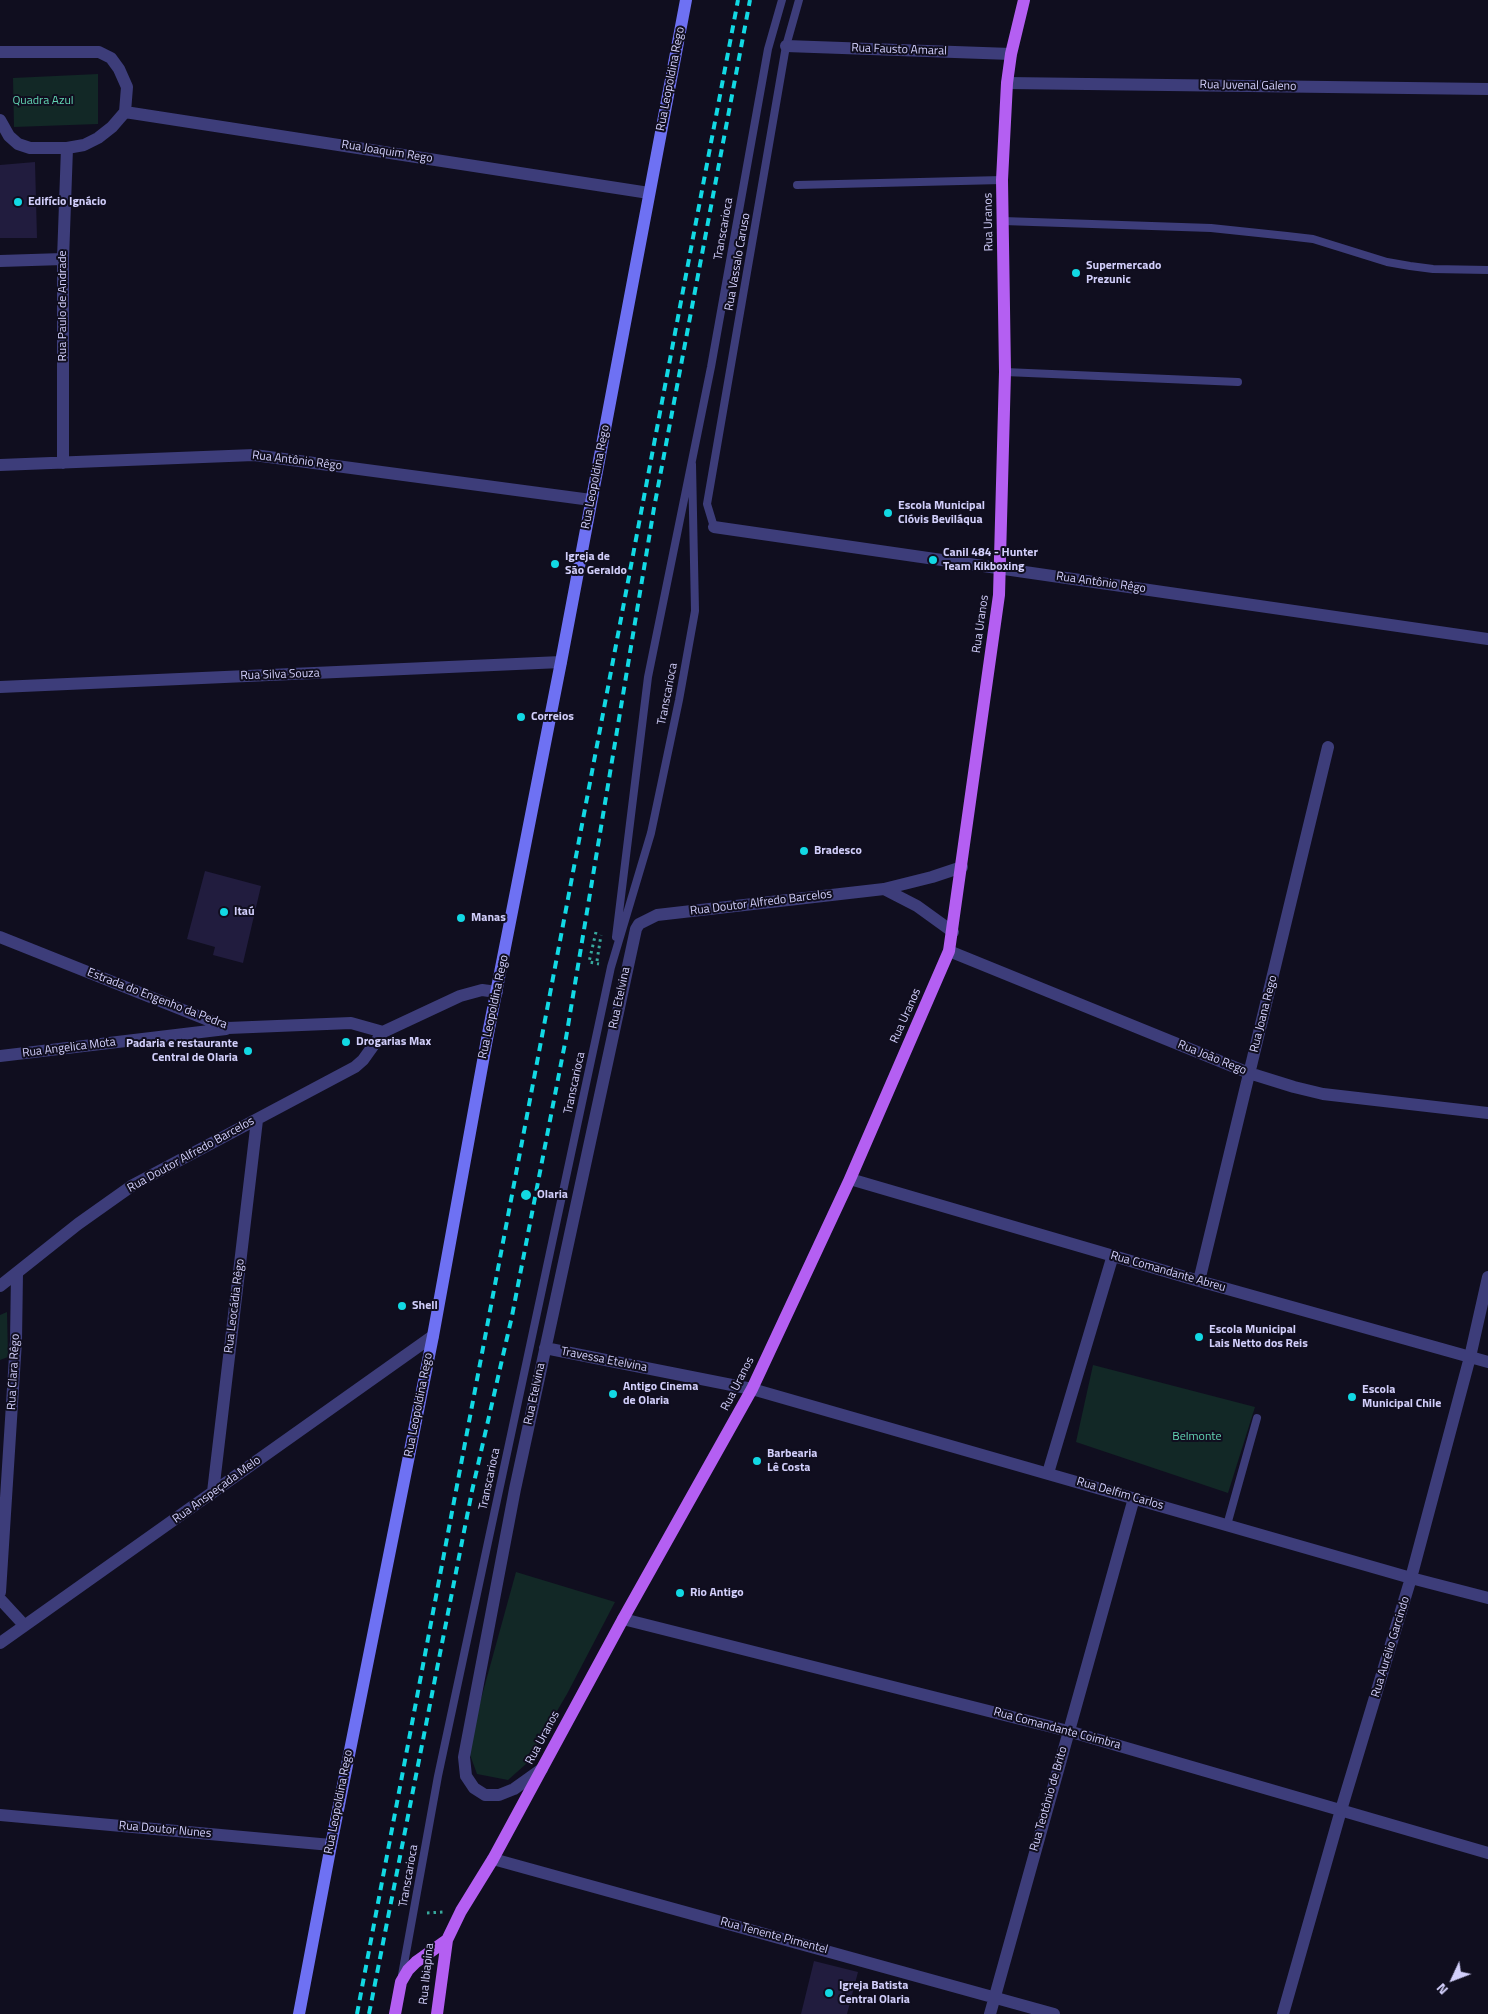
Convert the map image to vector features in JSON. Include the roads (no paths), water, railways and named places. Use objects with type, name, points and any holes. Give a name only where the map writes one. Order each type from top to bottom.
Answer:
[{"type":"main road","name":"Rua Leopoldina Rego","points":[[299,2014],[433,1336],[487,1039],[561,662],[686,0]]},
{"type":"main road","name":"Rua Uranos","points":[[447,1940],[461,1911],[493,1859],[623,1619],[752,1389],[850,1179],[949,951],[998,604],[1001,568],[1005,372],[1002,180],[1007,83],[1011,54],[1024,0]]},
{"type":"main road","name":"Rua Ibiapina","points":[[396,2014],[401,1982],[408,1970],[447,1940]]},
{"type":"main road","name":"Rua Ibiapina","points":[[437,2014],[447,1940]]},
{"type":"street","name":"Rua Fausto Amaral","points":[[786,46],[1011,54]]},
{"type":"street","points":[[0,52],[99,52],[111,58],[119,69],[126,87],[125,112],[117,122],[98,138],[84,145],[67,148],[30,148],[18,144],[9,136],[0,120]]},
{"type":"street","name":"Rua Juvenal Galeno","points":[[1007,83],[1488,89]]},
{"type":"street","name":"Rua Joaquim Rego","points":[[125,112],[649,193]]},
{"type":"street","name":"Rua Paulo de Andrade","points":[[63,463],[63,259],[67,148]]},
{"type":"street","points":[[0,261],[63,259]]},
{"type":"street","name":"Rua Antônio Rêgo","points":[[0,465],[254,455],[591,500]]},
{"type":"street","name":"Rua Antônio Rêgo","points":[[714,527],[1488,639]]},
{"type":"street","name":"Rua Silva Souza","points":[[0,687],[561,662]]},
{"type":"street","name":"Rua Joana Rego","points":[[1199,1281],[1328,748]]},
{"type":"street","name":"Rua Doutor Alfredo Barcelos","points":[[639,924],[657,915],[884,889],[926,879],[962,866]]},
{"type":"street","points":[[884,889],[917,906],[953,932]]},
{"type":"street","name":"Rua Etelvina","points":[[542,1769],[514,1789],[499,1795],[485,1795],[474,1788],[466,1776],[464,1757],[515,1489],[633,936],[639,924]]},
{"type":"street","name":"Estrada do Engenho da Pedra","points":[[0,937],[228,1028],[351,1023],[383,1032]]},
{"type":"street","name":"Rua João Rego","points":[[949,951],[1250,1073],[1294,1087],[1323,1094],[1488,1113]]},
{"type":"street","points":[[383,1032],[460,996],[482,990],[497,992]]},
{"type":"street","name":"Rua Angelica Mota","points":[[0,1056],[228,1028]]},
{"type":"street","name":"Rua Doutor Alfredo Barcelos","points":[[0,1286],[78,1224],[133,1185],[355,1067],[363,1060],[383,1032]]},
{"type":"street","name":"Rua Leocádia Rêgo","points":[[213,1492],[256,1120]]},
{"type":"street","name":"Rua Comandante Abreu","points":[[850,1179],[1199,1281],[1488,1362]]},
{"type":"street","points":[[1048,1473],[1113,1255]]},
{"type":"street","name":"Rua Clara Rêgo","points":[[0,1592],[16,1341],[17,1272]]},
{"type":"street","name":"Rua Aurélio Garcindo","points":[[1283,2014],[1341,1810],[1411,1578],[1470,1357],[1488,1277]]},
{"type":"street","name":"Rua Anspeçada Melo","points":[[0,1643],[433,1336]]},
{"type":"street","name":"Travessa Etelvina","points":[[545,1348],[752,1389]]},
{"type":"street","name":"Rua Delfim Carlos","points":[[752,1389],[1411,1578],[1488,1598]]},
{"type":"street","name":"Rua Teotônio de Brito","points":[[990,2014],[1134,1498]]},
{"type":"street","points":[[0,1599],[24,1625]]},
{"type":"street","name":"Rua Comandante Coimbra","points":[[623,1619],[1068,1731],[1488,1853]]},
{"type":"street","name":"Rua Doutor Nunes","points":[[0,1815],[331,1845]]},
{"type":"street","name":"Rua Tenente Pimentel","points":[[493,1859],[1054,2014]]},
{"type":"lane","name":"Transcarioca","points":[[615,951],[648,678],[692,464],[766,59],[782,0]]},
{"type":"lane","name":"Rua Vassalo Caruso","points":[[714,527],[707,504],[786,46],[799,0]]},
{"type":"lane","points":[[797,185],[1002,180]]},
{"type":"lane","points":[[1003,221],[1211,228],[1313,239],[1387,262],[1410,266],[1432,269],[1488,270]]},
{"type":"lane","points":[[1005,372],[1238,382]]},
{"type":"lane","name":"Transcarioca","points":[[401,1982],[438,1776],[615,951],[651,833],[696,611],[692,464]]},
{"type":"lane","points":[[1228,1525],[1257,1418]]},
{"type":"railway","points":[[357,2014],[738,0]]},
{"type":"railway","points":[[369,2014],[472,1491],[512,1316],[566,1038],[654,508],[750,0]]},
{"type":"place","name":"Edifício Ignácio","points":[[18,202]]},
{"type":"place","name":"Supermercado Prezunic","points":[[1076,273]]},
{"type":"place","name":"Escola Municipal Clóvis Beviláqua","points":[[888,513]]},
{"type":"place","name":"Canil 484 - Hunter Team Kikboxing","points":[[933,560]]},
{"type":"place","name":"Igreja de São Geraldo","points":[[555,564]]},
{"type":"place","name":"Correios","points":[[521,717]]},
{"type":"place","name":"Bradesco","points":[[804,851]]},
{"type":"place","name":"Itaú","points":[[224,912]]},
{"type":"place","name":"Manas","points":[[461,918]]},
{"type":"place","name":"Drogarias Max","points":[[346,1042]]},
{"type":"place","name":"Padaria e restaurante Central de Olaria","points":[[248,1051]]},
{"type":"place","name":"Olaria","points":[[526,1195]]},
{"type":"place","name":"Shell","points":[[402,1306]]},
{"type":"place","name":"Escola Municipal Lais Netto dos Reis","points":[[1199,1337]]},
{"type":"place","name":"Antigo Cinema de Olaria","points":[[613,1394]]},
{"type":"place","name":"Escola Municipal Chile","points":[[1352,1397]]},
{"type":"place","name":"Barbearia Lê Costa","points":[[757,1461]]},
{"type":"place","name":"Rio Antigo","points":[[680,1593]]},
{"type":"place","name":"Igreja Batista Central Olaria","points":[[829,1993]]},
{"type":"park label","name":"Quadra Azul","points":[[43,101]]},
{"type":"park label","name":"Belmonte","points":[[1197,1437]]}]
